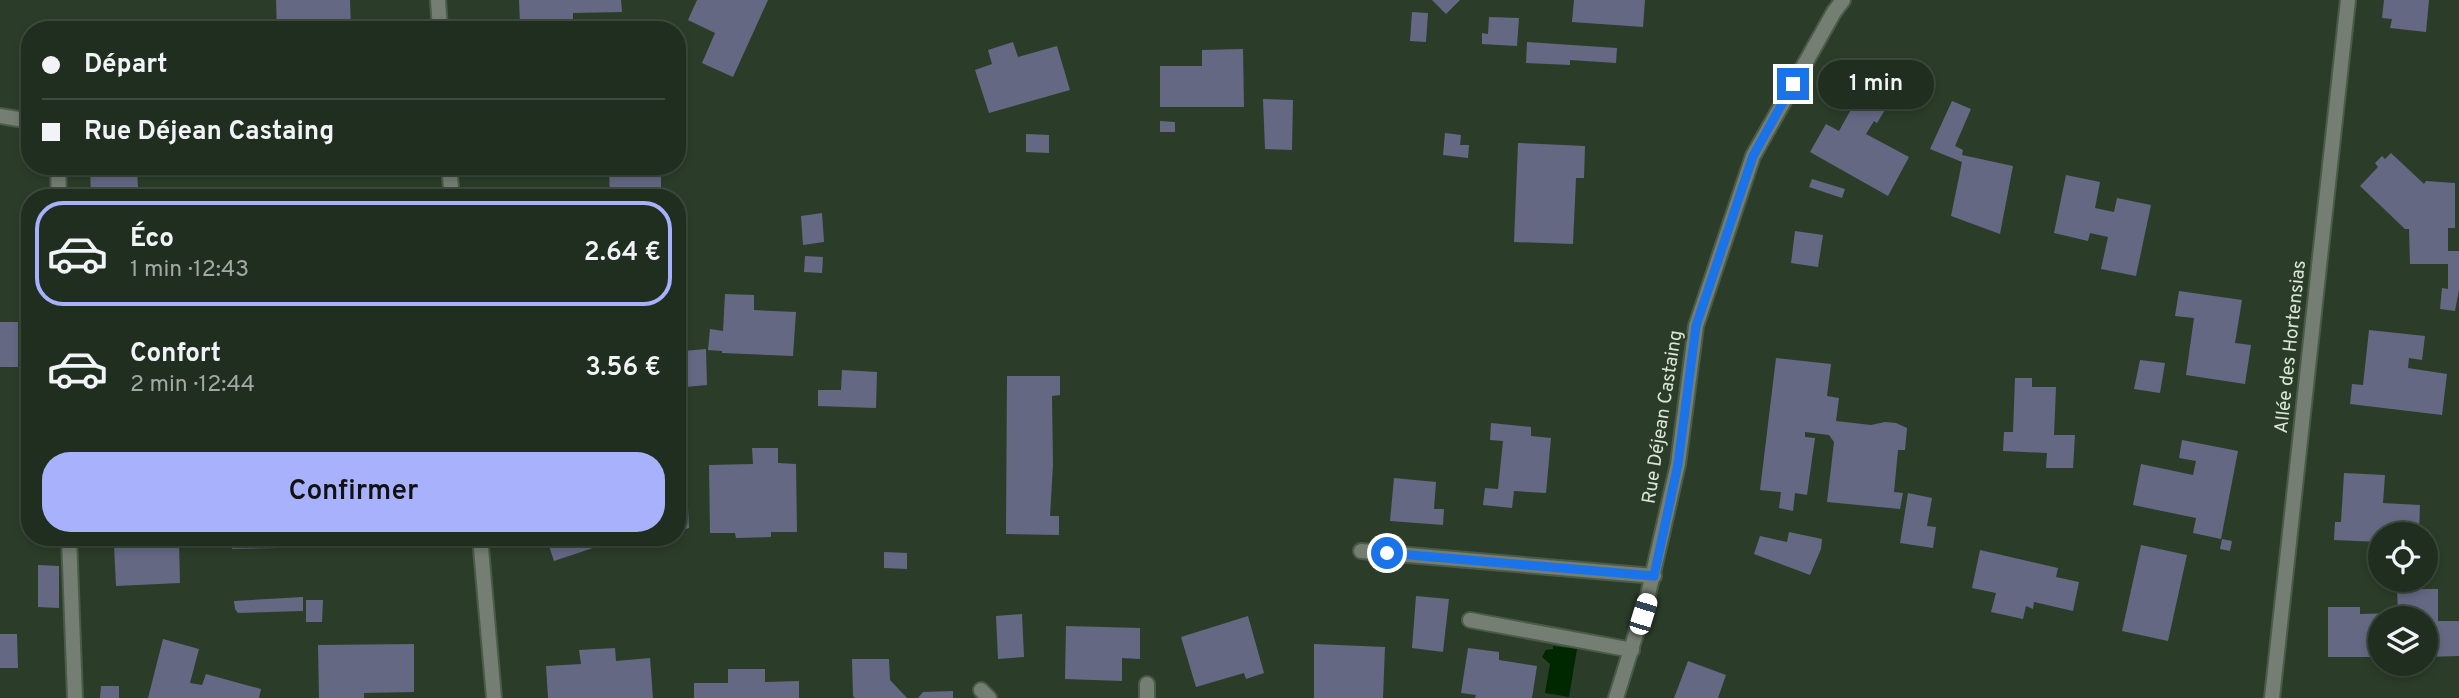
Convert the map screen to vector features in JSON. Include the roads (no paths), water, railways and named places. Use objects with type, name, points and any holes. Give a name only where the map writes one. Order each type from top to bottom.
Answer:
[{"type":"street","points":[[438,0],[439,21]]},
{"type":"street","name":"Rue Déjean Castaing","points":[[1616,698],[1654,576],[1678,464],[1696,326],[1753,156],[1843,0]]},
{"type":"street","name":"Allée des Hortensias","points":[[2272,698],[2348,0]]},
{"type":"street","points":[[0,116],[21,120]]},
{"type":"street","points":[[69,546],[75,698]]},
{"type":"street","points":[[481,546],[494,698]]},
{"type":"street","points":[[1361,551],[1654,576]]},
{"type":"street","points":[[1470,620],[1632,650]]}]
